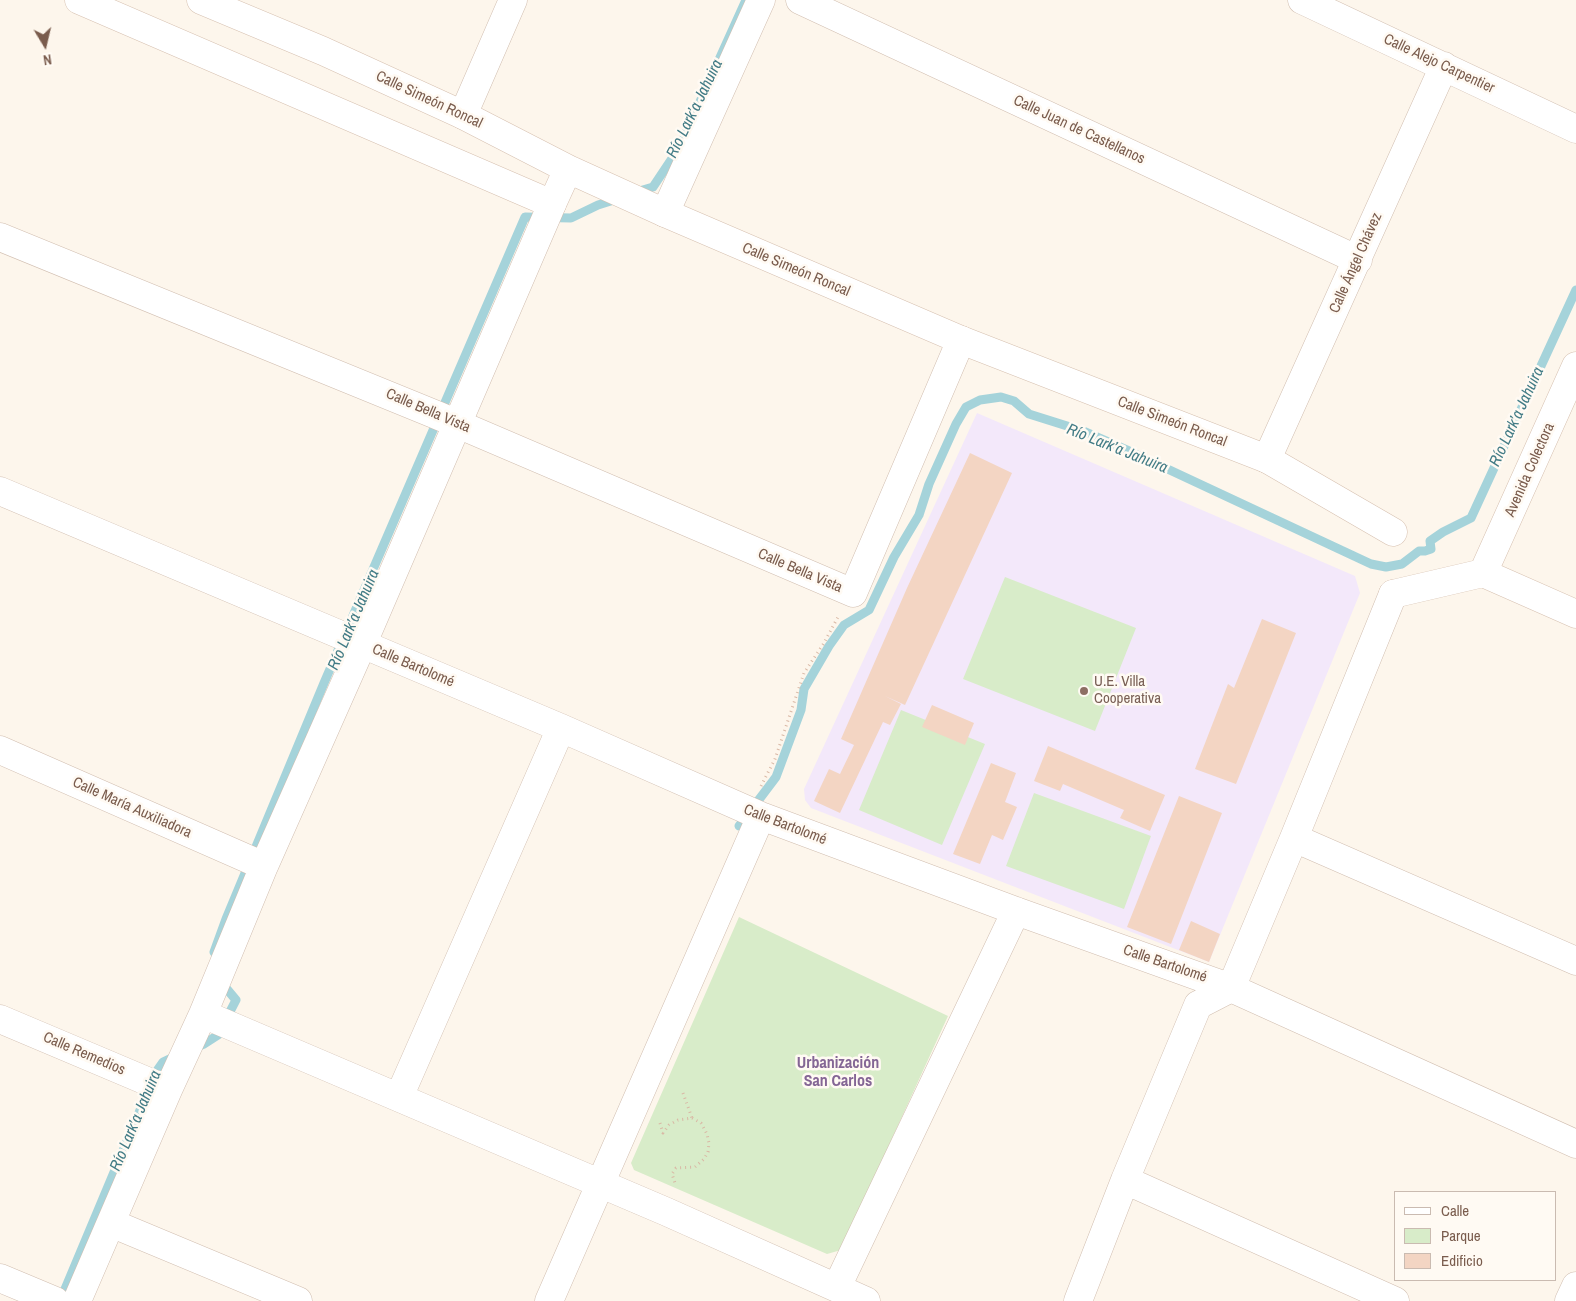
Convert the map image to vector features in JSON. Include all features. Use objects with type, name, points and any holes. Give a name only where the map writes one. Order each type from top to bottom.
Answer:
[{"type":"street","points":[[79,0],[552,204]]},
{"type":"street","name":"Calle Simeón Roncal","points":[[201,0],[324,51],[463,115],[568,169],[665,213],[961,340],[1267,459],[1394,532]]},
{"type":"street","points":[[463,115],[513,0]]},
{"type":"street","points":[[665,213],[760,0]]},
{"type":"street","name":"Calle Juan de Castellanos","points":[[800,0],[1358,260]]},
{"type":"street","name":"Calle Alejo Carpentier","points":[[1302,0],[1576,129]]},
{"type":"street","name":"Calle Ángel Chávez","points":[[1267,459],[1444,66]]},
{"type":"street","points":[[77,1301],[203,1014],[264,866],[362,645],[456,423],[568,169]]},
{"type":"street","name":"Calle Bella Vista","points":[[0,237],[456,423],[852,593]]},
{"type":"street","points":[[852,593],[961,340]]},
{"type":"street","name":"Avenida Colectora","points":[[1483,573],[1576,366]]},
{"type":"street","name":"Calle Bartolomé","points":[[0,491],[561,728],[761,816],[1016,911],[1231,988],[1576,1144]]},
{"type":"street","points":[[1078,1301],[1125,1180],[1198,1005],[1231,988],[1394,594],[1483,573],[1576,614]]},
{"type":"street","points":[[399,1097],[561,728]]},
{"type":"street","name":"Calle María Auxiliadora","points":[[0,750],[264,866]]},
{"type":"street","points":[[549,1301],[761,816]]},
{"type":"street","points":[[1294,838],[1576,961]]},
{"type":"street","points":[[837,1287],[1016,911]]},
{"type":"street","points":[[203,1014],[667,1212],[866,1301]]},
{"type":"street","name":"Calle Remedios","points":[[0,1019],[168,1090]]},
{"type":"street","points":[[1125,1180],[1394,1301]]},
{"type":"street","points":[[111,1222],[298,1301]]},
{"type":"street","points":[[0,1278],[55,1301]]},
{"type":"street","points":[[1569,1301],[1576,1286]]},
{"type":"path","points":[[734,805],[752,796],[763,784],[775,759],[804,673],[824,643],[852,593]]},
{"type":"path","points":[[683,1093],[692,1118]]},
{"type":"path","points":[[636,1100],[655,1109],[662,1133],[669,1125],[678,1120],[692,1118],[701,1123],[707,1134],[708,1152],[704,1159],[696,1167],[676,1168],[672,1174],[676,1188],[667,1212]]},
{"type":"shaded area","name":"U.E. Villa Cooperativa","points":[[977,413],[1355,576],[1360,593],[1209,962],[811,808],[805,800],[804,789]]},
{"type":"green space","points":[[1005,577],[1136,628],[1095,731],[963,679]]},
{"type":"green space","points":[[901,710],[985,744],[942,845],[859,810]]},
{"type":"green space","points":[[1034,793],[1151,836],[1124,909],[1006,866]]},
{"type":"green space","points":[[739,917],[948,1016],[841,1250],[827,1254],[634,1170],[631,1163]]},
{"type":"building","points":[[970,453],[1012,473],[905,705],[885,696],[901,704],[890,725],[883,722],[840,813],[814,801],[829,769],[840,774],[854,745],[841,739],[907,588]]},
{"type":"building","points":[[1262,619],[1296,633],[1236,784],[1195,769],[1228,684],[1234,688]]},
{"type":"building","points":[[932,705],[974,723],[965,745],[922,727]]},
{"type":"building","points":[[1048,746],[1165,795],[1150,831],[1120,818],[1124,810],[1063,784],[1060,791],[1034,781]]},
{"type":"building","points":[[991,763],[1016,773],[1005,802],[1017,807],[1003,840],[992,835],[980,864],[953,854]]},
{"type":"building","points":[[1179,796],[1222,813],[1171,944],[1127,927]]},
{"type":"building","points":[[1191,921],[1220,934],[1209,962],[1179,950]]},
{"type":"waterway","name":"Río Lark’a Jahuira","points":[[636,192],[653,187],[679,148],[746,0]]},
{"type":"waterway","name":"Río Lark’a Jahuira","points":[[214,952],[324,683],[525,217],[571,218],[598,205],[617,199]]},
{"type":"waterway","name":"Río Lark’a Jahuira","points":[[739,826],[776,777],[801,710],[804,689],[829,646],[844,625],[869,610],[894,557],[919,515],[929,484],[956,424],[966,407],[980,400],[1001,397],[1014,401],[1029,414],[1083,431],[1129,451],[1371,564],[1386,567],[1402,564],[1419,551],[1431,549],[1430,541],[1443,532],[1471,518],[1576,290]]},
{"type":"waterway","name":"Río Lark’a Jahuira","points":[[194,1048],[218,1035],[236,1000],[221,982]]},
{"type":"waterway","name":"Río Lark’a Jahuira","points":[[60,1301],[156,1072],[163,1062],[178,1055]]},
{"type":"place","name":"U.E. Villa Cooperativa","points":[[1084,691]]},
{"type":"district","name":"Urbanización San Carlos","points":[[838,1073]]}]
